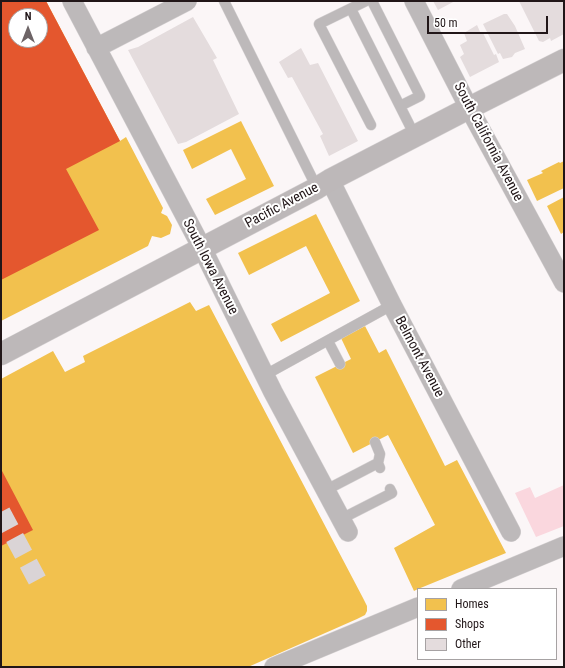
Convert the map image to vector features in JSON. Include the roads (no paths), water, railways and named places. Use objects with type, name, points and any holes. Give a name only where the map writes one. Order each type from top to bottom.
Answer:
[{"type":"street","name":"South Iowa Avenue","points":[[72,1],[202,248],[265,375],[345,526]]},
{"type":"street","points":[[96,48],[187,1]]},
{"type":"street","name":"South California Avenue","points":[[414,1],[469,108],[564,283]]},
{"type":"street","name":"Pacific Avenue","points":[[1,354],[415,136],[564,60]]},
{"type":"street","name":"Belmont Avenue","points":[[324,184],[392,305],[511,532]]},
{"type":"street","points":[[463,588],[564,546]]},
{"type":"street","points":[[274,667],[417,607]]},
{"type":"lane","points":[[224,1],[324,184]]},
{"type":"lane","points":[[366,1],[319,24],[371,125]]},
{"type":"lane","points":[[372,1],[420,96],[400,106]]},
{"type":"lane","points":[[351,9],[415,136]]},
{"type":"lane","points":[[265,375],[392,305]]},
{"type":"lane","points":[[328,341],[340,364]]},
{"type":"lane","points":[[326,490],[379,466],[380,454],[374,442]]},
{"type":"lane","points":[[345,526],[392,493],[390,489]]},
{"type":"tunnel","points":[[1,512],[40,585]]}]
